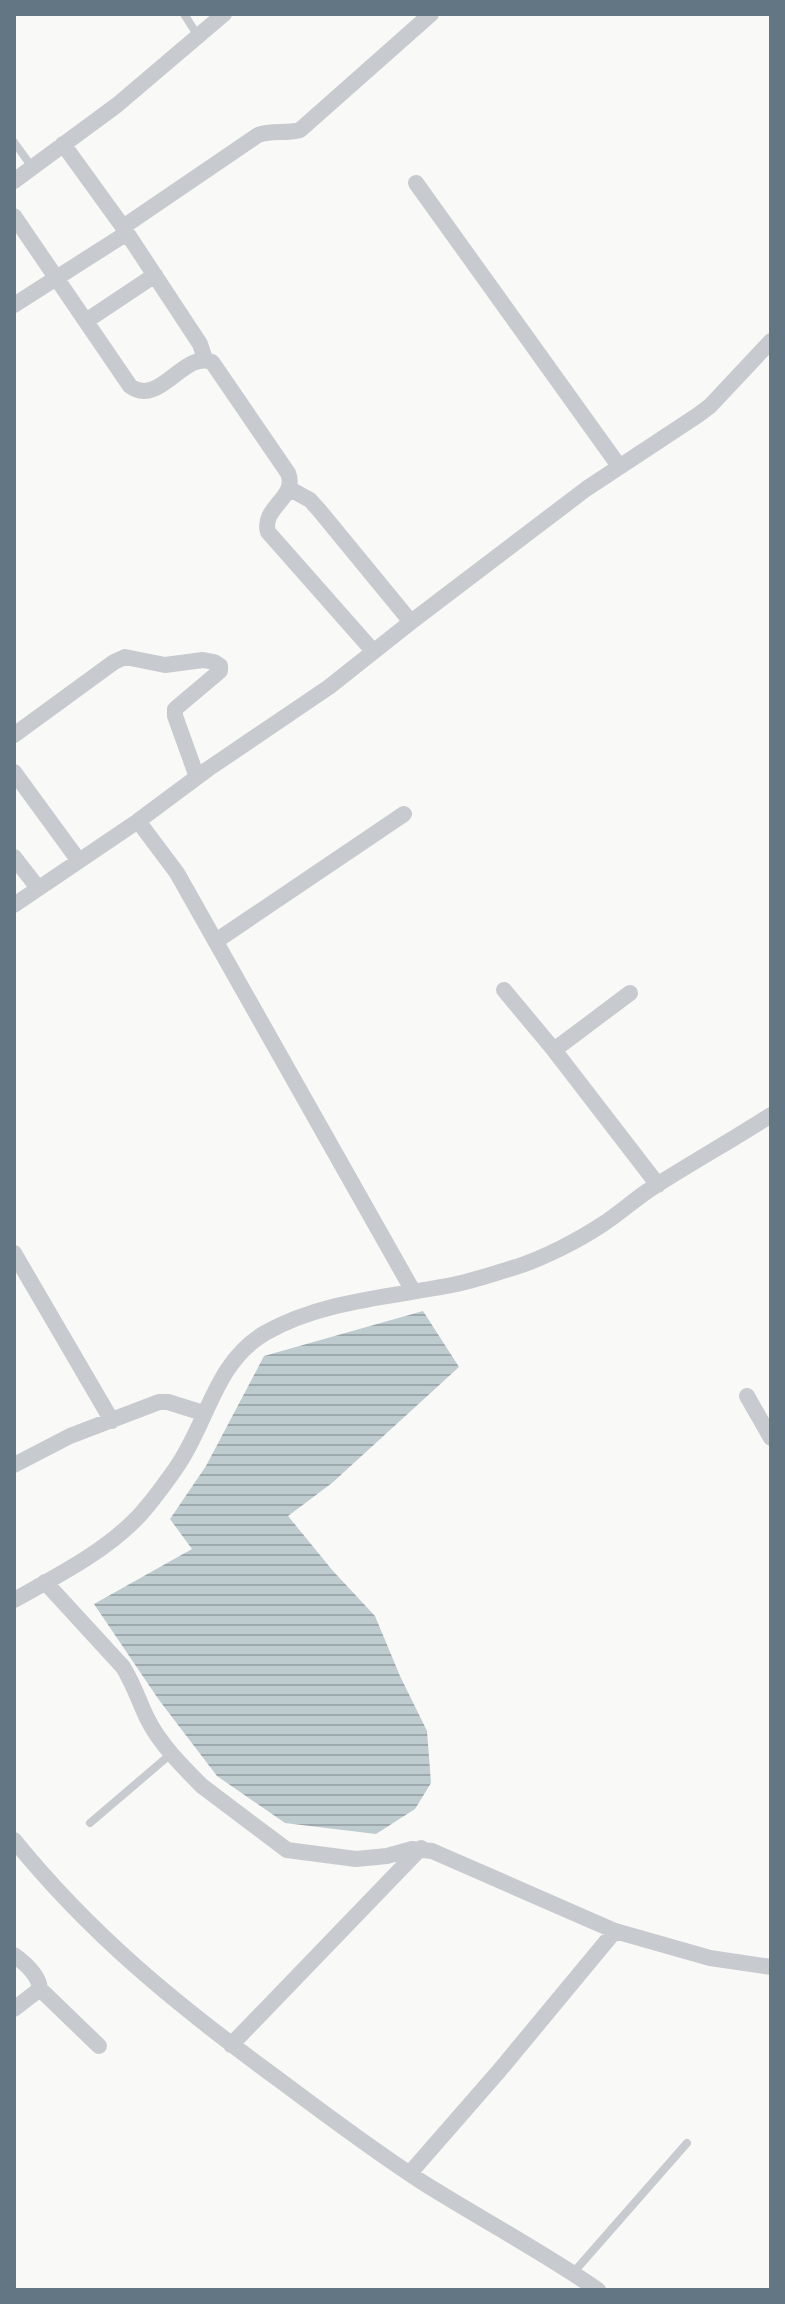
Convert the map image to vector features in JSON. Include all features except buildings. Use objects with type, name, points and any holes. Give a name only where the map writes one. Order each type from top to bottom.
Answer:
[{"type":"street","points":[[14,181],[117,105],[224,14]]},
{"type":"street","points":[[14,305],[57,278],[258,135],[300,130],[431,14]]},
{"type":"street","points":[[63,144],[155,275],[200,344],[205,359]]},
{"type":"street","points":[[416,183],[619,466]]},
{"type":"street","points":[[14,216],[130,386],[137,391],[147,391],[196,362],[205,359],[212,362],[291,481],[290,489],[269,516],[266,524],[268,532],[373,651]]},
{"type":"street","points":[[86,321],[155,275]]},
{"type":"street","points":[[14,905],[329,687],[619,466],[710,406],[771,341]]},
{"type":"street","points":[[290,489],[310,500],[411,622]]},
{"type":"street","points":[[14,735],[125,657],[165,665],[203,660],[214,662],[220,666],[220,671],[175,709],[197,777]]},
{"type":"street","points":[[14,772],[79,861]]},
{"type":"street","points":[[216,941],[404,814]]},
{"type":"street","points":[[138,821],[177,873],[413,1291]]},
{"type":"street","points":[[14,857],[38,888]]},
{"type":"street","points":[[504,990],[658,1185]]},
{"type":"street","points":[[554,1050],[630,993]]},
{"type":"street","points":[[14,1600],[95,1552],[132,1523],[184,1456],[203,1413],[234,1360],[243,1349],[265,1334],[313,1313],[454,1285],[520,1266],[591,1232],[658,1185],[771,1115]]},
{"type":"street","points":[[14,1253],[112,1421]]},
{"type":"street","points":[[747,1396],[771,1438]]},
{"type":"street","points":[[14,1465],[70,1436],[159,1402],[203,1413]]},
{"type":"street","points":[[45,1582],[123,1667],[132,1680],[148,1719],[202,1786],[287,1850],[356,1859],[421,1848],[615,1931],[710,1958],[771,1967]]},
{"type":"street","points":[[14,1840],[55,1889],[122,1956],[179,2005],[325,2115],[410,2173],[598,2290]]},
{"type":"street","points":[[231,2045],[421,1848]]},
{"type":"street","points":[[410,2173],[615,1931]]},
{"type":"street","points":[[14,1955],[36,1975],[40,1989],[99,2046]]},
{"type":"street","points":[[14,2009],[40,1989]]},
{"type":"lane","points":[[184,14],[198,36]]},
{"type":"lane","points":[[14,142],[32,167]]},
{"type":"lane","points":[[90,1823],[173,1753]]},
{"type":"lane","points":[[573,2273],[687,2143]]},
{"type":"shaded area","points":[[423,1311],[459,1367],[332,1483],[288,1516],[375,1616],[427,1731],[431,1783],[415,1809],[376,1834],[285,1823],[217,1776],[159,1700],[94,1604],[192,1549],[170,1519],[206,1466],[264,1356]]}]
